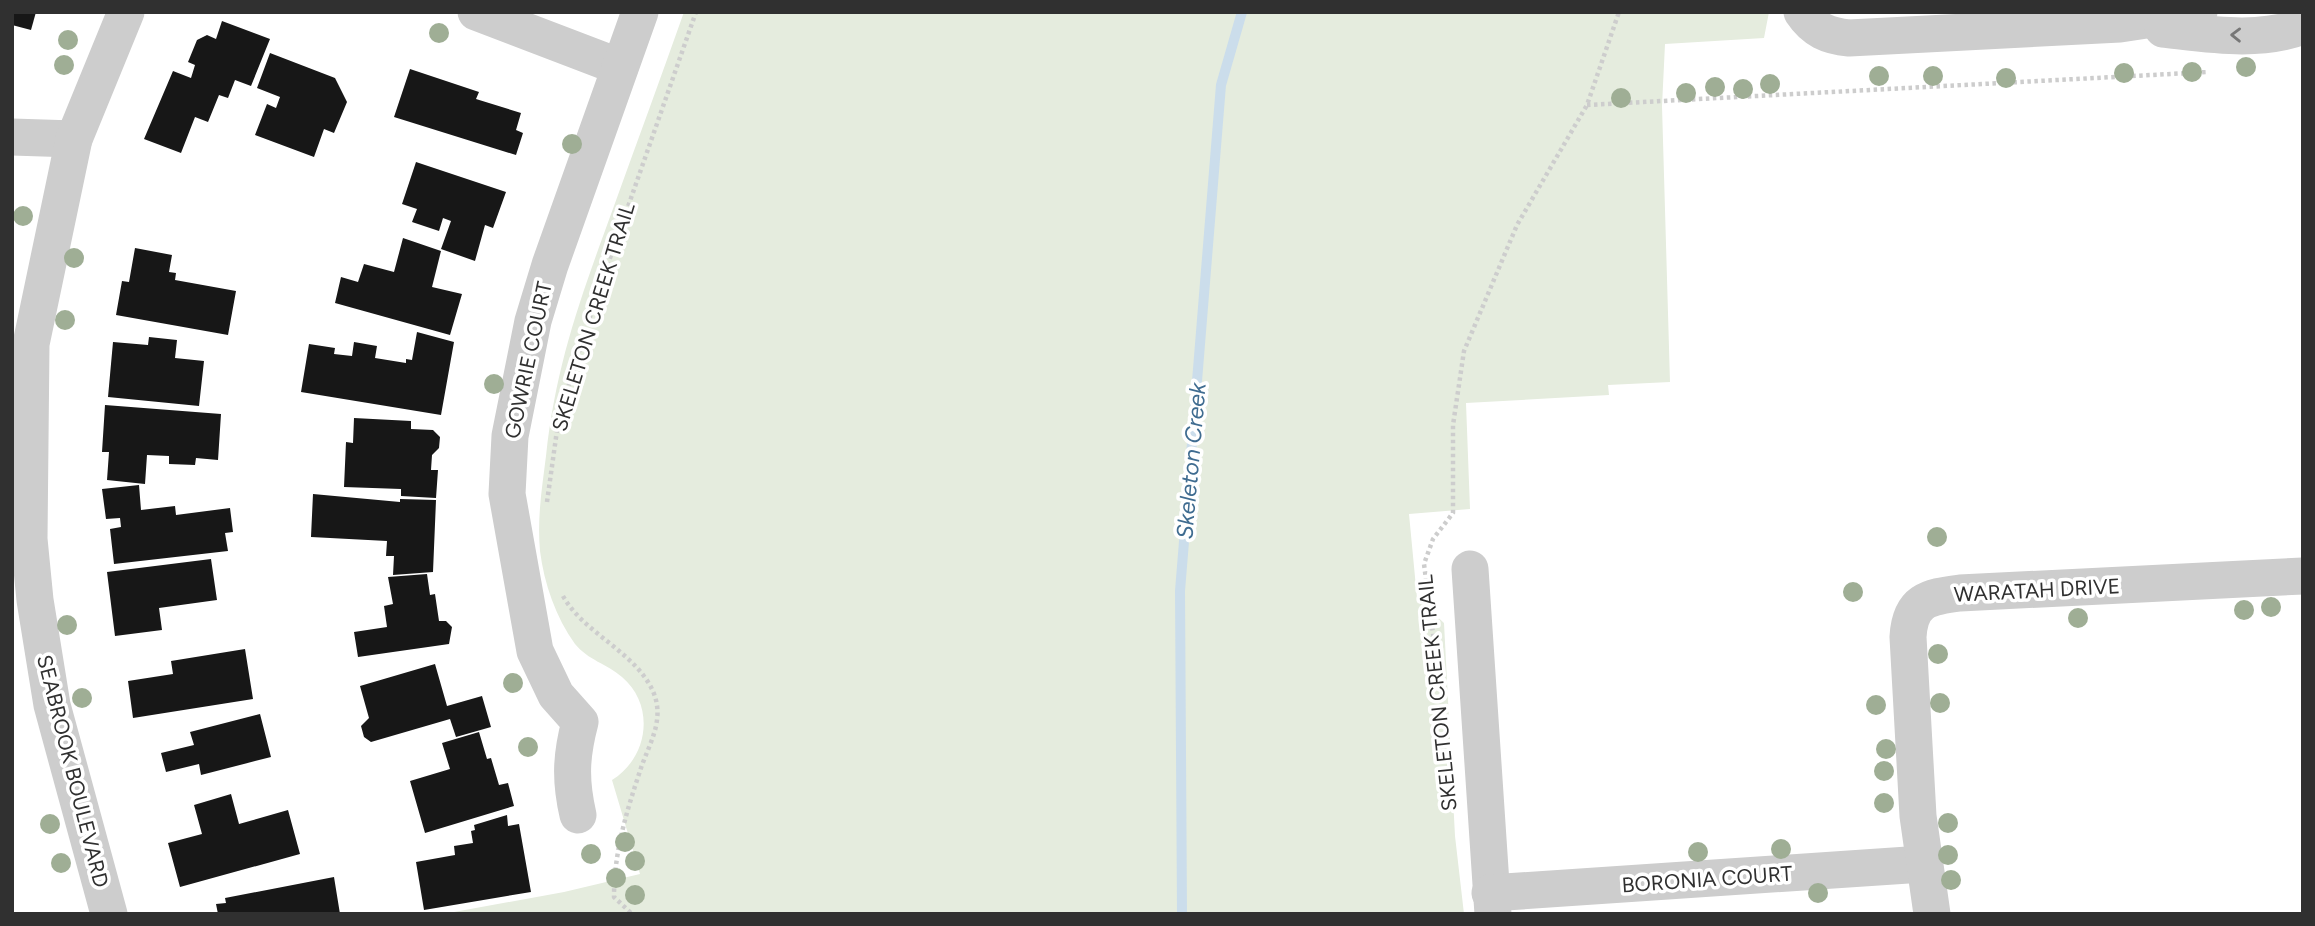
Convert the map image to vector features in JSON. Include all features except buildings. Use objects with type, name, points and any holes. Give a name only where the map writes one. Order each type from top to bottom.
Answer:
[{"type":"street","name":"SEABROOK BOULEVARD","points":[[109,914],[52,705],[35,600],[21,540],[31,344],[74,139],[126,12]]},
{"type":"street","points":[[476,12],[620,67]]},
{"type":"street","name":"GOWRIE COURT","points":[[578,815],[570,774],[570,757],[580,722],[556,695],[537,660],[507,494],[510,436],[533,321],[550,265],[640,12]]},
{"type":"street","points":[[1809,20],[1825,34],[1849,38],[2120,24],[2199,12]]},
{"type":"street","points":[[2120,24],[2211,35],[2265,35],[2303,26]]},
{"type":"street","points":[[12,137],[74,139]]},
{"type":"street","name":"BORONIA COURT","points":[[1469,569],[1492,903],[1923,864]]},
{"type":"street","name":"WARATAH DRIVE","points":[[1932,914],[1923,864],[1908,637],[1909,620],[1918,604],[1937,596],[1960,593],[2303,576]]},
{"type":"path","name":"SKELETON CREEK TRAIL","points":[[548,510],[559,416],[627,204],[696,12]]},
{"type":"path","name":"SKELETON CREEK TRAIL","points":[[1439,678],[1424,564],[1433,539],[1453,513],[1452,425],[1464,351],[1517,225],[1587,105],[1619,12]]},
{"type":"path","points":[[1587,105],[2220,72]]},
{"type":"path","points":[[558,586],[567,604],[628,658],[647,680],[657,699],[657,721],[626,811],[614,868],[614,897],[632,914]]},
{"type":"shaded area","points":[[684,12],[1769,12],[1764,38],[1665,44],[1662,106],[1670,382],[1608,385],[1609,395],[1466,403],[1470,509],[1409,514],[1417,598],[1444,623],[1455,836],[1464,914],[443,914],[564,892],[640,874],[612,780],[634,759],[640,745],[643,717],[640,702],[622,677],[575,644],[562,623],[548,588],[542,563],[540,515],[550,422],[563,359],[591,269]]},
{"type":"waterway","name":"Skeleton Creek","points":[[1182,914],[1180,591],[1221,85],[1242,12]]}]
